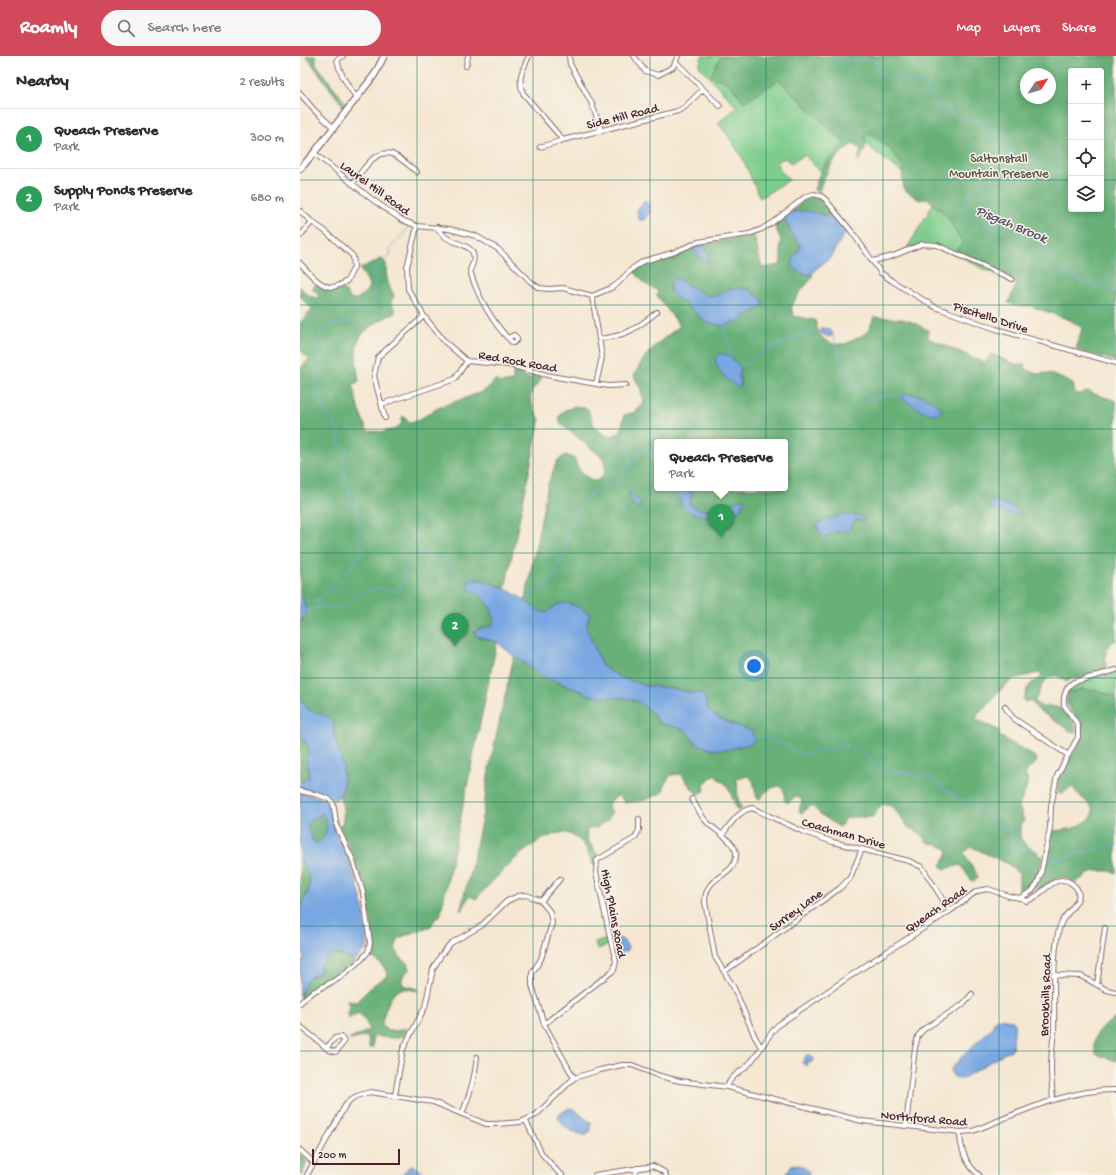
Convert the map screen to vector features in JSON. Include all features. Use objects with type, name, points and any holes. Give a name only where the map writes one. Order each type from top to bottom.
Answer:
[{"type":"main road","points":[[300,168],[334,128],[375,74],[384,56]]},
{"type":"street","points":[[343,56],[337,60],[338,66],[346,83],[357,98]]},
{"type":"street","points":[[466,66],[468,56]]},
{"type":"street","points":[[529,56],[520,76],[520,86],[523,93],[563,140]]},
{"type":"street","points":[[569,56],[570,64],[592,104],[601,130]]},
{"type":"street","points":[[634,56],[645,71],[658,75],[673,67],[678,56]]},
{"type":"street","points":[[676,62],[720,106]]},
{"type":"street","name":"Side Hill Road","points":[[540,147],[678,111],[685,107],[703,89]]},
{"type":"street","points":[[301,95],[314,110],[334,128]]},
{"type":"street","name":"Laurel Hill Road","points":[[314,153],[352,184],[402,220],[417,226],[437,227],[476,236],[492,244],[539,288],[549,290],[563,288],[592,296]]},
{"type":"street","points":[[352,184],[374,158],[385,153],[397,157],[417,172]]},
{"type":"street","points":[[596,384],[602,357],[592,296],[604,292],[616,285],[633,268],[644,261],[672,254],[698,242],[749,234],[762,229],[805,197],[811,195],[817,195],[825,199],[873,261],[893,256],[922,244],[937,244],[1012,279]]},
{"type":"street","points":[[300,211],[353,256],[354,266],[347,281],[333,287],[324,285],[306,271],[300,263]]},
{"type":"street","points":[[300,236],[312,222]]},
{"type":"street","name":"Red Rock Road","points":[[417,226],[406,267],[408,289],[424,316],[445,342],[466,361],[509,365],[551,376],[608,386],[626,385]]},
{"type":"street","points":[[437,227],[443,236],[462,244],[472,252],[474,256],[470,270],[473,283],[494,320],[508,338]]},
{"type":"street","name":"Piscitello Drive","points":[[873,261],[876,268],[888,279],[935,307],[996,329],[1116,364]]},
{"type":"street","points":[[599,338],[615,337],[637,328],[657,312]]},
{"type":"street","points":[[385,418],[374,376],[378,357],[424,316]]},
{"type":"street","points":[[382,404],[455,379],[466,361]]},
{"type":"street","points":[[1022,898],[1029,894],[1034,888],[1041,873],[1050,828],[1051,806],[1057,776],[1076,743],[1079,732],[1076,722],[1064,705],[1064,697],[1069,685],[1074,682],[1116,670]]},
{"type":"street","points":[[1005,707],[1013,718],[1068,755]]},
{"type":"street","points":[[300,1003],[311,993],[338,978],[361,960],[368,952],[370,943],[363,892],[352,858],[339,830],[333,803],[325,798],[302,791]]},
{"type":"street","points":[[692,799],[706,821],[736,850],[736,858],[732,867],[709,885],[705,896],[705,902],[713,950],[718,964],[734,988],[761,1047]]},
{"type":"street","name":"Coachman Drive","points":[[722,835],[741,812],[752,808],[804,832],[909,861],[922,867],[950,911]]},
{"type":"street","name":"High Plains Road","points":[[544,1024],[614,970],[616,961],[597,878],[596,863],[597,860],[635,838],[639,830],[639,819]]},
{"type":"street","name":"Surrey Lane","points":[[724,972],[840,888],[850,878],[862,849]]},
{"type":"street","points":[[541,901],[560,878]]},
{"type":"street","name":"Brookhills Road","points":[[1022,898],[1026,901],[1031,900],[1052,884],[1061,880],[1070,883],[1076,889],[1078,894],[1076,904],[1062,921],[1058,931],[1053,975],[1054,1030],[1051,1066],[1053,1100]]},
{"type":"street","name":"Queach Road","points":[[727,1087],[729,1081],[749,1064],[770,1033],[782,1022],[950,911],[974,893],[984,889],[1022,898]]},
{"type":"street","points":[[307,1175],[346,1106],[354,1098],[361,1094],[370,1092],[433,1102],[479,1122],[489,1124],[514,1123],[526,1121],[536,1116],[574,1078],[544,1024],[532,985],[532,973],[541,959],[552,923],[550,912],[541,901],[526,895],[518,896],[507,901],[481,926],[451,943],[441,955],[433,969],[425,1007],[403,1048],[395,1095]]},
{"type":"street","points":[[1097,985],[1105,928]]},
{"type":"street","points":[[1053,975],[1081,976],[1107,990],[1116,992]]},
{"type":"street","points":[[906,1125],[915,1048],[918,1036],[924,1029],[962,1005],[972,994]]},
{"type":"street","points":[[300,1026],[326,1048]]},
{"type":"street","points":[[462,1114],[475,1076],[477,1058]]},
{"type":"street","name":"Northford Road","points":[[574,1078],[622,1065],[632,1065],[680,1082],[727,1087],[862,1121],[960,1132],[973,1131],[1053,1100],[1080,1093],[1116,1090]]},
{"type":"street","points":[[526,1121],[542,1154],[562,1175]]},
{"type":"street","points":[[960,1132],[961,1148],[966,1159],[979,1175]]},
{"type":"street","points":[[300,1150],[314,1163]]},
{"type":"street","points":[[595,1175],[653,1166],[666,1175]]},
{"type":"street","points":[[635,1175],[637,1168]]},
{"type":"green space","points":[[306,56],[316,56],[316,64],[348,106],[346,110]]},
{"type":"green space","name":"Saltonstall Mountain Preserve","points":[[702,56],[935,56],[1020,95],[1020,104],[1028,104],[1068,202],[1068,212],[1101,212],[1116,330],[1025,286],[981,268],[953,254],[930,247],[916,248],[905,252],[936,199],[854,135],[831,157],[820,172],[805,155],[791,163],[785,158],[777,161],[780,170],[789,180],[760,198],[743,159],[718,123],[737,107],[699,66]]},
{"type":"green space","name":"Saltonstall Mountain Preserve","points":[[721,56],[1116,56],[1116,361],[1076,350],[1082,328],[1070,320],[1030,306],[1020,306],[1008,303],[1019,279],[955,250],[961,247],[962,242],[946,215],[927,198],[919,200],[904,189],[902,176],[904,168],[889,148],[870,133],[865,136],[865,149],[859,161],[861,149],[853,144],[836,159],[824,178],[819,192],[814,190],[820,172],[844,143],[779,80],[744,102],[729,84],[723,80],[715,78],[711,75]]},
{"type":"green space","points":[[816,197],[821,199],[837,216],[833,220],[812,213],[791,212],[807,198]]},
{"type":"green space","points":[[784,218],[791,233],[799,244],[800,248],[794,257],[803,275],[812,274],[813,277],[800,292],[791,307],[794,316],[815,320],[819,334],[825,340],[833,344],[845,344],[863,335],[869,330],[874,317],[902,319],[928,330],[928,338],[985,363],[991,354],[1018,365],[1025,365],[1027,370],[1037,374],[1048,373],[1073,383],[1075,393],[1079,394],[1088,391],[1116,401],[1116,641],[1113,641],[1110,644],[1107,651],[1105,659],[1107,671],[1088,677],[1071,679],[1066,682],[1058,676],[1053,676],[1043,684],[1040,689],[1035,702],[1044,708],[1048,705],[1060,707],[1074,722],[1076,730],[1075,734],[1038,710],[1030,700],[1026,702],[1023,700],[1029,686],[1034,681],[1042,677],[1039,673],[1013,679],[995,695],[993,700],[977,716],[976,719],[1000,731],[998,735],[1037,759],[1036,763],[1028,769],[1025,775],[1028,780],[1019,806],[1024,820],[1021,826],[1020,836],[1024,843],[1038,852],[1037,854],[1042,857],[1034,885],[1026,893],[1021,894],[1019,887],[1019,874],[1008,864],[972,847],[964,852],[978,878],[974,882],[970,879],[961,865],[944,869],[941,865],[948,854],[946,848],[928,843],[920,833],[908,827],[893,807],[885,804],[881,805],[873,817],[851,817],[844,819],[839,827],[820,814],[812,806],[808,807],[802,814],[799,811],[802,800],[796,796],[788,803],[784,800],[785,793],[780,786],[768,790],[760,799],[757,798],[753,781],[748,776],[737,779],[738,799],[742,809],[738,811],[727,785],[715,776],[710,778],[704,785],[705,791],[698,794],[681,774],[671,775],[665,783],[663,792],[646,800],[625,803],[619,795],[609,802],[608,807],[612,811],[608,820],[596,828],[593,827],[586,831],[587,839],[599,857],[593,865],[584,845],[580,841],[565,832],[558,833],[538,842],[519,856],[500,873],[476,899],[470,896],[460,911],[484,808],[489,768],[514,656],[544,677],[593,696],[624,698],[638,701],[653,714],[659,723],[687,730],[695,743],[713,750],[729,749],[750,744],[738,725],[721,719],[710,711],[702,693],[693,693],[665,687],[646,686],[620,677],[602,666],[576,606],[560,604],[547,613],[538,611],[525,601],[548,484],[557,461],[566,455],[574,458],[581,472],[594,481],[601,478],[605,469],[603,458],[560,423],[559,417],[563,411],[575,406],[588,409],[595,427],[601,433],[610,437],[621,432],[624,415],[635,412],[643,405],[641,390],[634,376],[643,359],[654,347],[680,326],[657,296],[658,291],[645,284],[633,270],[646,263],[674,256],[694,246],[754,235],[762,268],[780,265],[781,240],[774,225]]},
{"type":"green space","points":[[381,258],[386,263],[387,279],[394,295],[391,302],[396,312],[372,325],[360,338],[357,346],[356,355],[359,382],[353,384],[358,407],[367,431],[375,432],[394,429],[401,424],[402,417],[405,417],[410,422],[420,419],[436,409],[482,392],[495,380],[500,383],[513,381],[513,369],[520,370],[520,375],[532,379],[533,375],[542,377],[534,388],[531,396],[532,404],[540,419],[505,589],[493,583],[477,579],[468,588],[483,598],[490,607],[493,619],[493,625],[474,632],[477,636],[497,642],[440,917],[436,918],[431,926],[399,938],[395,948],[400,957],[409,964],[410,969],[403,976],[403,985],[418,989],[418,991],[404,989],[396,992],[390,1000],[383,1017],[382,1026],[388,1031],[396,1031],[405,1028],[405,1036],[391,1038],[373,1036],[373,1048],[369,1048],[367,1036],[350,1039],[369,1030],[366,1022],[359,1013],[350,1018],[347,1015],[350,1008],[347,1001],[358,1002],[371,987],[378,981],[388,976],[384,967],[372,957],[370,952],[372,949],[371,920],[365,894],[367,893],[355,859],[339,826],[342,825],[343,818],[343,807],[339,797],[343,790],[343,766],[334,735],[334,729],[328,717],[309,710],[300,698],[300,622],[304,616],[305,604],[300,594],[300,369],[309,359],[300,349],[300,323],[312,309],[300,296],[300,287],[310,296],[317,298],[319,296],[312,288],[316,284],[328,290],[342,288],[352,300],[355,299],[362,296],[369,287],[367,280],[360,269],[376,262]]},
{"type":"green space","points":[[1116,671],[1116,697],[1092,690],[1081,690],[1068,693],[1067,690],[1072,684]]},
{"type":"green space","points":[[1080,689],[1095,690],[1116,697],[1116,873],[1112,871],[1093,871],[1075,883],[1064,877],[1054,880],[1038,892],[1036,890],[1043,875],[1052,831],[1071,829],[1083,824],[1090,818],[1093,811],[1072,786],[1062,794],[1058,793],[1057,786],[1058,779],[1080,738],[1081,730],[1079,724],[1067,705],[1066,700],[1068,693]]},
{"type":"green space","points":[[300,733],[310,752],[306,759],[309,778],[300,782],[301,776]]},
{"type":"green space","points":[[321,813],[326,821],[327,829],[324,837],[317,843],[313,841],[307,826],[314,816],[316,817]]},
{"type":"green space","points":[[300,857],[309,878],[309,884],[300,910]]},
{"type":"green space","points":[[607,939],[609,945],[597,949],[595,943]]},
{"type":"green space","points":[[331,954],[348,957],[355,963],[337,977],[310,991],[302,999],[300,997],[305,983],[313,976],[318,975],[321,970],[321,965]]},
{"type":"green space","points":[[1116,1018],[1116,1061],[1096,1054],[1094,1042],[1101,1028]]},
{"type":"green space","points":[[300,1153],[307,1161],[302,1175],[300,1174]]},
{"type":"water","points":[[645,200],[650,207],[650,212],[644,220],[640,220],[638,218],[637,209]]},
{"type":"water","points":[[807,211],[825,215],[836,220],[841,224],[846,234],[843,236],[830,258],[812,274],[803,274],[792,266],[794,257],[800,248],[784,218],[791,212]]},
{"type":"water","points":[[701,246],[708,253],[708,263],[697,255],[693,249]]},
{"type":"water","points":[[675,278],[708,296],[718,295],[729,289],[748,289],[764,301],[762,306],[736,322],[724,326],[705,322],[670,292],[670,285],[672,280]]},
{"type":"water","points":[[821,328],[829,329],[833,335],[829,337],[820,333]]},
{"type":"water","points":[[719,354],[730,356],[740,367],[741,370],[739,374],[741,385],[737,387],[720,371],[715,358]]},
{"type":"water","points":[[905,394],[930,399],[942,409],[940,413],[935,414],[926,412],[904,400],[902,397]]},
{"type":"water","points":[[629,491],[641,504],[639,508],[634,506]]},
{"type":"water","points":[[682,491],[690,492],[692,494],[689,504],[706,511],[743,499],[746,500],[738,511],[726,511],[705,516],[689,511],[685,508],[679,499],[679,493]]},
{"type":"water","points":[[990,502],[1008,506],[1022,515],[996,510],[989,505]]},
{"type":"water","points":[[843,515],[858,515],[865,519],[864,521],[855,520],[848,531],[839,531],[824,537],[819,532],[817,525],[829,518]]},
{"type":"water","points":[[473,579],[485,581],[503,588],[543,612],[547,613],[563,603],[568,603],[584,610],[590,614],[586,627],[602,666],[620,677],[646,686],[665,687],[693,693],[702,693],[705,697],[709,710],[713,714],[729,723],[752,731],[754,741],[750,744],[729,749],[713,750],[695,743],[686,730],[659,723],[653,714],[638,701],[624,698],[594,696],[544,677],[497,642],[477,636],[474,632],[493,625],[493,619],[490,607],[483,598],[468,588],[469,581]]},
{"type":"water","points":[[300,594],[304,600],[305,612],[303,619],[300,622]]},
{"type":"water","points":[[300,698],[309,710],[328,717],[333,722],[334,735],[343,766],[343,790],[336,799],[304,789],[303,793],[322,798],[330,805],[335,830],[347,854],[359,891],[366,925],[367,948],[356,960],[337,954],[330,955],[321,965],[320,973],[311,976],[306,981],[300,997],[300,962],[302,962],[304,957],[301,947],[300,910],[310,887],[309,877],[300,857],[300,792],[302,793],[302,788],[300,788],[300,782],[309,778],[306,759],[310,752],[300,733]],"holes":[[[321,813],[324,816],[327,825],[324,837],[317,843],[313,841],[307,826],[314,816],[319,817]]]},
{"type":"water","points":[[616,938],[625,942],[628,947],[627,951],[621,953],[618,952],[614,941]]},
{"type":"water","points":[[999,1018],[1012,1020],[1015,1023],[1012,1050],[1006,1052],[962,1079],[954,1077],[951,1069],[965,1053],[992,1028],[994,1022]]},
{"type":"water","points":[[809,1054],[813,1058],[812,1062],[808,1063],[807,1066],[802,1063]]},
{"type":"water","points":[[569,1108],[574,1109],[591,1123],[591,1130],[587,1135],[569,1130],[561,1123],[558,1115]]},
{"type":"water","points":[[794,1164],[804,1167],[809,1172],[808,1175],[788,1175],[786,1172]]},
{"type":"water","points":[[412,1165],[423,1172],[425,1175],[402,1175]]},
{"type":"waterway","name":"Pisgah Brook","points":[[833,56],[847,60],[865,59],[874,61],[879,73],[888,76],[899,75],[907,85],[923,82],[929,87],[935,101],[955,116],[963,120],[980,123],[989,127],[989,133],[991,135],[1002,131],[1007,133],[1009,147],[1005,174],[1000,179],[979,186],[970,193],[965,206],[968,215],[976,217],[997,230],[1000,231],[1008,229],[1046,245],[1053,263],[1064,273],[1111,290]]},
{"type":"waterway","points":[[304,602],[317,600],[341,582],[363,550],[356,539],[359,529],[356,501],[350,498],[349,489],[342,482],[346,474],[341,466],[347,450],[339,442],[339,432],[335,428],[333,419],[325,410],[315,394],[316,386],[314,377],[324,368],[320,363],[320,348],[315,343],[320,338],[320,330],[331,324],[347,322],[359,307],[374,303],[376,297],[372,290],[375,281],[371,273],[391,254],[390,249],[408,227]]},
{"type":"waterway","points":[[724,326],[730,356]]},
{"type":"waterway","points":[[740,365],[749,363],[758,355],[795,337],[803,334],[819,332]]},
{"type":"waterway","points":[[833,335],[845,379],[849,385],[856,389],[862,389],[869,401],[887,395],[902,397]]},
{"type":"waterway","points":[[525,601],[536,590],[555,578],[559,566],[559,560],[565,554],[569,528],[573,519],[571,518],[586,501],[589,494],[594,490],[617,483],[624,470],[631,464],[625,442],[635,417],[673,384],[677,377]]},
{"type":"waterway","points":[[631,464],[638,457],[639,452],[650,446],[654,447]]},
{"type":"waterway","points":[[304,611],[319,607],[337,608],[348,604],[356,595],[376,588],[398,591],[400,590],[405,572],[411,560],[420,555],[445,561],[468,579]]},
{"type":"waterway","points":[[752,738],[761,736],[785,744],[799,754],[809,755],[815,749],[835,751],[841,744],[864,754],[889,770],[931,778],[948,792],[981,809],[994,824],[1011,828],[1013,848],[1029,849],[1038,854]]},
{"type":"waterway","points":[[1047,856],[1057,860],[1095,849],[1116,846]]},
{"type":"place","name":"Queach Preserve","points":[[721,537]]},
{"type":"place","name":"Supply Ponds Preserve","points":[[455,646]]}]
